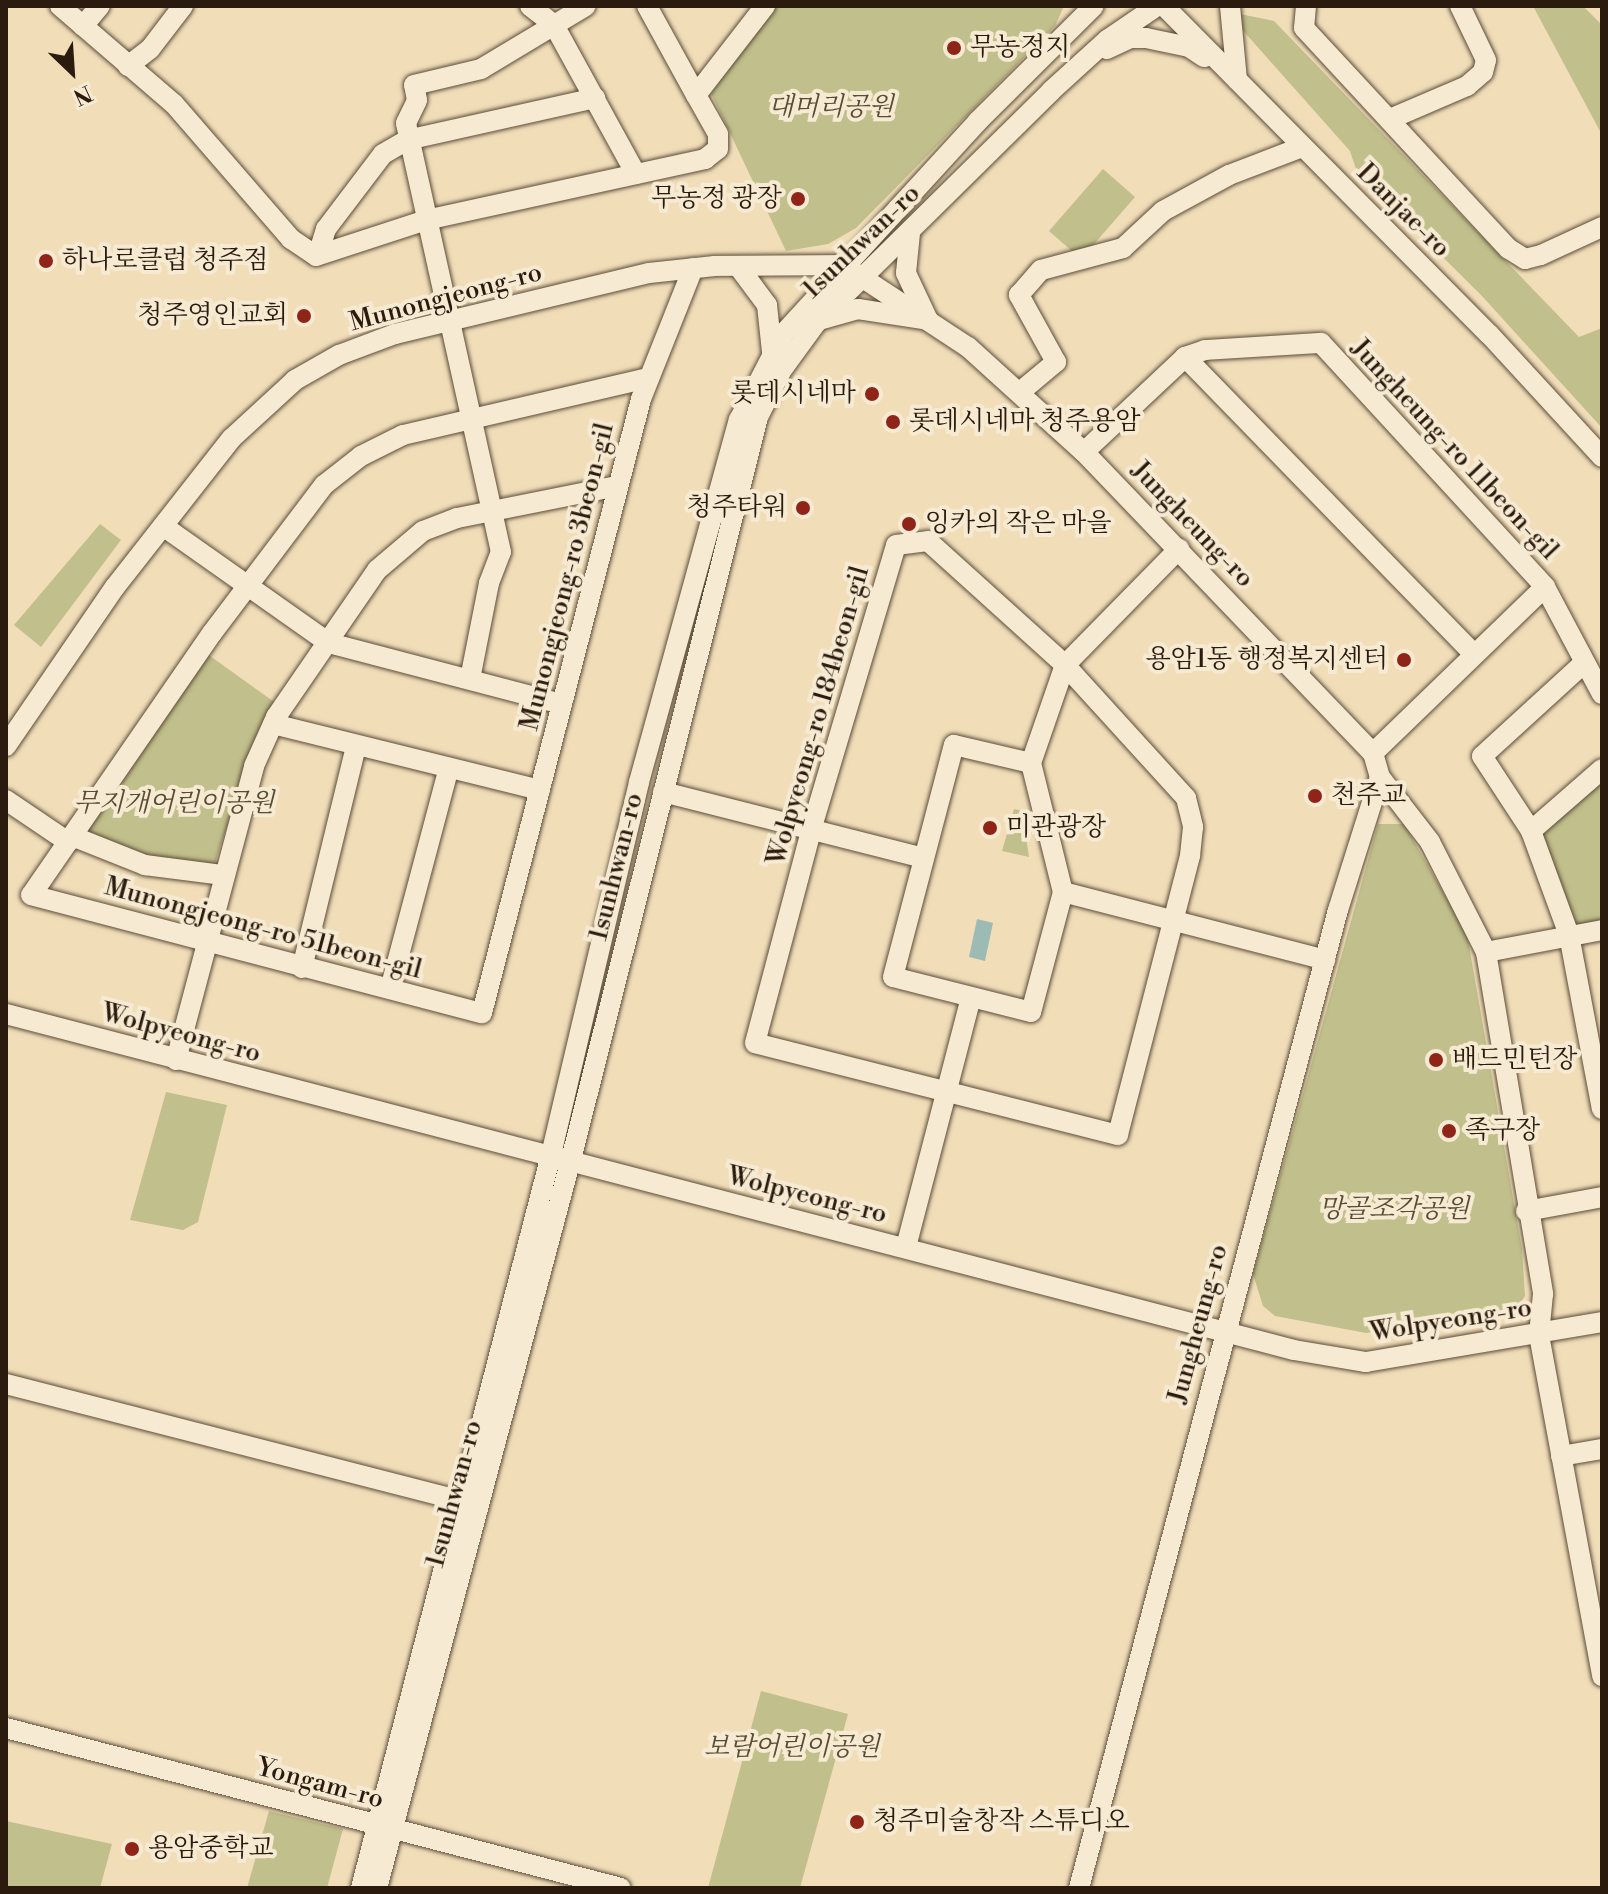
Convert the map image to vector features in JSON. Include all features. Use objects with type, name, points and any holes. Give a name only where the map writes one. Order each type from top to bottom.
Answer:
[{"type":"street","points":[[60,6],[174,104],[291,239],[318,255],[426,220],[705,159],[718,149],[718,134],[647,6]]},
{"type":"street","points":[[83,26],[100,6]]},
{"type":"street","points":[[128,66],[150,49],[183,6]]},
{"type":"street","points":[[530,6],[554,25],[636,174]]},
{"type":"street","points":[[470,679],[489,583],[501,552],[451,321],[407,140],[406,123],[417,100],[414,85],[481,69],[586,6]]},
{"type":"street","points":[[1059,39],[1073,6]]},
{"type":"street","name":"1sunhwan-ro","points":[[361,1888],[384,1828],[560,1162],[639,782],[722,469],[772,353],[843,265],[1094,6]]},
{"type":"street","name":"1sunhwan-ro","points":[[377,1888],[384,1828],[461,1501],[663,792],[758,417],[781,371],[816,323],[1087,58],[1157,6]]},
{"type":"street","name":"Danjae-ro","points":[[1164,6],[1602,457]]},
{"type":"street","points":[[1230,6],[1237,80]]},
{"type":"street","points":[[1306,6],[1304,28],[1509,249],[1525,259],[1602,227]]},
{"type":"street","points":[[1390,119],[1467,86],[1483,72],[1486,60],[1460,6]]},
{"type":"street","points":[[696,95],[754,10]]},
{"type":"street","points":[[1087,58],[1131,38],[1159,39],[1189,47],[1237,80]]},
{"type":"street","points":[[318,255],[326,229],[383,154],[407,140],[595,98]]},
{"type":"street","points":[[1020,392],[1056,362],[1019,295],[1041,270],[1123,248],[1163,211],[1229,175],[1302,147]]},
{"type":"street","points":[[910,233],[906,273],[928,320]]},
{"type":"street","name":"Munongjeong-ro","points":[[7,743],[163,526],[232,438],[295,380],[339,355],[451,321],[649,273],[738,266],[843,265]]},
{"type":"street","name":"Jungheung-ro","points":[[843,265],[928,320],[1020,392],[1179,549],[1373,753]]},
{"type":"street","points":[[738,266],[767,305],[772,353]]},
{"type":"street","name":"Munongjeong-ro 3beon-gil","points":[[482,1013],[617,486],[648,378],[693,268]]},
{"type":"street","points":[[816,323],[858,309],[928,320]]},
{"type":"street","name":"Jungheung-ro 11beon-gil","points":[[1185,357],[1205,350],[1321,343],[1545,587]]},
{"type":"street","points":[[1084,452],[1185,357],[1474,654]]},
{"type":"street","name":"Munongjeong-ro 3beon-gil","points":[[31,895],[293,520],[330,480],[403,435],[472,415],[648,378]]},
{"type":"street","points":[[176,1060],[254,766],[273,724],[395,550],[423,531],[493,511],[617,486]]},
{"type":"street","points":[[163,526],[329,643],[562,704]]},
{"type":"street","name":"Wolpyeong-ro 184beon-gil","points":[[928,541],[1065,665],[1186,798],[1193,827],[1174,923],[1118,1135],[755,1043],[812,827],[896,545],[928,541]]},
{"type":"street","points":[[1031,763],[954,745],[893,977],[1031,1012],[1063,892],[1031,763],[1065,665],[1179,549]]},
{"type":"street","points":[[1602,694],[1545,587],[1373,753],[1380,777],[1430,842],[1486,952],[1526,1211],[1543,1294],[1539,1335],[1602,1676]]},
{"type":"street","points":[[1584,663],[1482,756],[1531,831],[1569,935],[1602,1109]]},
{"type":"street","points":[[273,724],[540,790]]},
{"type":"street","points":[[302,968],[356,746]]},
{"type":"street","points":[[390,989],[449,768]]},
{"type":"street","points":[[1531,831],[1602,769]]},
{"type":"street","name":"Jungheung-ro","points":[[1079,1888],[1225,1329],[1325,960],[1380,777]]},
{"type":"street","points":[[663,792],[812,827],[924,858]]},
{"type":"street","points":[[6,800],[70,839],[145,865],[223,875]]},
{"type":"street","points":[[1063,892],[1325,960]]},
{"type":"street","name":"Munongjeong-ro 51beon-gil","points":[[31,895],[482,1013]]},
{"type":"street","points":[[1486,952],[1602,930]]},
{"type":"street","points":[[906,1247],[971,997]]},
{"type":"street","name":"Wolpyeong-ro","points":[[6,1014],[560,1162],[906,1247],[1225,1329],[1294,1350],[1366,1362],[1602,1322]]},
{"type":"street","points":[[1526,1211],[1602,1197]]},
{"type":"street","points":[[6,1384],[461,1501]]},
{"type":"street","points":[[1561,1456],[1602,1449]]},
{"type":"street","name":"Yongam-ro","points":[[6,1728],[621,1888]]},
{"type":"green space","name":"대머리공원","points":[[775,6],[1064,6],[1055,26],[856,228],[828,244],[786,251],[711,93]]},
{"type":"green space","points":[[1533,6],[1583,6],[1602,25],[1602,135]]},
{"type":"green space","points":[[1240,14],[1274,21],[1579,337],[1602,328],[1602,428],[1481,295],[1357,172],[1350,151],[1238,25]]},
{"type":"green space","points":[[1103,169],[1135,197],[1081,259],[1049,231]]},
{"type":"green space","points":[[100,524],[121,540],[41,647],[14,625]]},
{"type":"green space","name":"무지개어린이공원","points":[[206,653],[277,704],[239,789],[214,866],[177,866],[82,836]]},
{"type":"green space","points":[[1602,777],[1602,923],[1577,926],[1570,920],[1541,843],[1543,830]]},
{"type":"green space","points":[[1014,809],[1022,811],[1029,857],[1002,851]]},
{"type":"green space","name":"망골조각공원","points":[[1378,824],[1404,824],[1467,934],[1522,1249],[1525,1296],[1515,1311],[1366,1333],[1275,1316],[1263,1306],[1253,1274]]},
{"type":"green space","points":[[166,1092],[227,1105],[198,1222],[183,1230],[130,1220]]},
{"type":"green space","name":"보람어린이공원","points":[[761,1691],[848,1714],[800,1888],[708,1888]]},
{"type":"green space","points":[[269,1811],[343,1829],[327,1888],[247,1888]]},
{"type":"green space","points":[[6,1821],[112,1844],[100,1888],[6,1888]]},
{"type":"water","points":[[977,919],[993,923],[985,961],[969,957]]},
{"type":"place","name":"무농정지","points":[[954,48]]},
{"type":"place","name":"무농정 광장","points":[[798,199]]},
{"type":"place","name":"하나로클럽 청주점","points":[[46,261]]},
{"type":"place","name":"청주영인교회","points":[[304,316]]},
{"type":"place","name":"롯데시네마","points":[[872,394]]},
{"type":"place","name":"롯데시네마 청주용암","points":[[893,422]]},
{"type":"place","name":"청주타워","points":[[803,508]]},
{"type":"place","name":"잉카의 작은 마을","points":[[909,524]]},
{"type":"place","name":"용암1동 행정복지센터","points":[[1404,660]]},
{"type":"place","name":"천주교","points":[[1315,796]]},
{"type":"place","name":"미관광장","points":[[990,828]]},
{"type":"place","name":"배드민턴장","points":[[1436,1060]]},
{"type":"place","name":"족구장","points":[[1449,1131]]},
{"type":"place","name":"청주미술창작 스튜디오","points":[[857,1822]]},
{"type":"place","name":"용암중학교","points":[[132,1849]]}]
